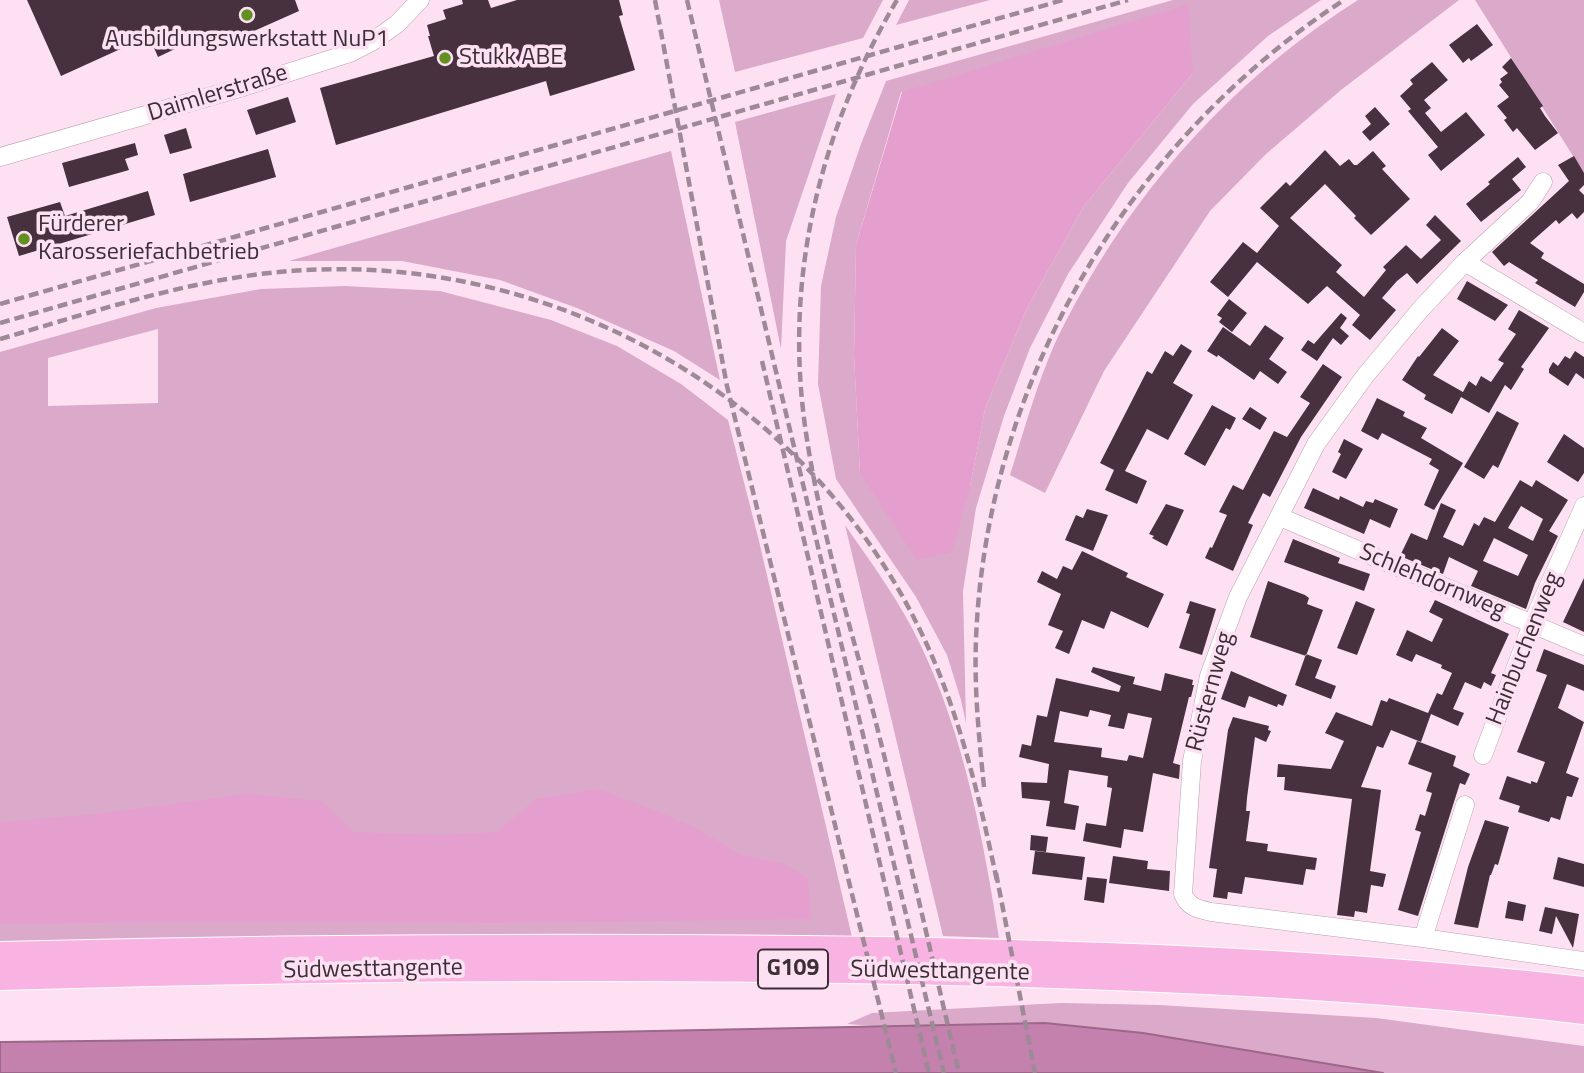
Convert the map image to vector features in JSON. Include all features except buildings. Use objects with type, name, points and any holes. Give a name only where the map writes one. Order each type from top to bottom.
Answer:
[{"type":"highway","name":"Südwesttangente","points":[[0,956],[542,947],[957,951],[1282,963],[1441,975],[1584,990]]},
{"type":"highway","name":"Südwesttangente","points":[[0,976],[575,968],[1029,973],[1295,985],[1584,1011]]},
{"type":"street","name":"Daimlerstraße","points":[[0,157],[186,104],[350,53],[397,24],[420,0]]},
{"type":"street","name":"Rüsternweg","points":[[1543,182],[1530,202],[1465,262],[1420,310],[1362,380],[1316,444],[1238,597],[1209,676],[1192,761],[1183,894],[1192,907],[1211,912],[1423,937],[1584,961]]},
{"type":"street","points":[[1465,262],[1584,334]]},
{"type":"street","name":"Hainbuchenweg","points":[[1483,755],[1532,624],[1584,506]]},
{"type":"street","name":"Schlehdornweg","points":[[1279,517],[1584,646]]},
{"type":"street","points":[[1423,937],[1465,805]]},
{"type":"shaded area","points":[[719,0],[883,0],[863,38],[735,72]]},
{"type":"shaded area","points":[[909,0],[990,0],[896,25]]},
{"type":"shaded area","points":[[1173,0],[1321,0],[1268,36],[1193,104],[1128,183],[1068,274],[1030,348],[1004,416],[976,508],[963,591],[966,723],[947,655],[916,597],[836,479],[818,384],[821,286],[836,217],[886,81]],"holes":[[[1193,73],[1084,206],[1026,310],[985,409],[970,487],[860,473],[854,355],[856,245],[901,92]]]},
{"type":"shaded area","points":[[1358,0],[1459,0],[1341,90],[1266,154],[1210,211],[1104,371],[1045,493],[1010,475],[1037,388],[1053,348],[1097,266],[1123,226],[1180,152],[1212,118],[1281,55]]},
{"type":"shaded area","points":[[1475,0],[1584,0],[1584,173],[1573,156]]},
{"type":"shaded area","points":[[1188,4],[1193,73],[1084,206],[1026,310],[985,409],[970,487],[952,552],[917,560],[860,473],[854,355],[856,245],[902,92]]},
{"type":"shaded area","points":[[836,94],[786,241],[781,349],[735,122]]},
{"type":"shaded area","points":[[671,151],[720,380],[674,351],[577,308],[500,280],[402,261],[289,261]]},
{"type":"shaded area","points":[[345,286],[440,291],[551,320],[617,346],[681,384],[728,420],[852,937],[0,943],[0,352],[156,308],[261,289]],"holes":[[[158,329],[158,403],[48,406],[48,358]]]},
{"type":"shaded area","points":[[845,525],[904,614],[936,680],[971,789],[999,938],[943,936]]},
{"type":"shaded area","points":[[597,789],[695,828],[742,855],[784,864],[807,877],[812,919],[0,924],[0,822],[97,814],[247,794],[322,801],[353,832],[445,835],[497,832],[536,799]]},
{"type":"shaded area","points":[[1061,1003],[1159,1005],[1376,1018],[1584,1046],[1584,1073],[1383,1073],[1143,1033],[1045,1023],[874,1026],[847,1024],[872,1013]]},
{"type":"shaded area","points":[[1045,1023],[1143,1033],[1383,1073],[0,1073],[0,1042]]},
{"type":"railway","points":[[655,0],[727,386],[896,1073]]},
{"type":"railway","points":[[687,0],[944,1073]]},
{"type":"railway","points":[[897,0],[870,50],[847,102],[828,155],[814,209],[804,264],[800,376],[806,433],[827,539],[874,715],[959,1073]]},
{"type":"railway","points":[[0,304],[1063,0]]},
{"type":"railway","points":[[0,323],[1128,0]]},
{"type":"railway","points":[[984,787],[977,713],[976,639],[986,543],[1007,450],[1040,361],[1083,276],[1136,196],[1197,123],[1267,57],[1344,0]]},
{"type":"railway","points":[[0,339],[152,295],[228,279],[306,270],[399,272],[491,288],[579,316],[662,356],[739,407],[807,469],[867,540],[915,620],[943,683],[974,780],[997,881]]},
{"type":"railway","points":[[762,361],[929,1073]]},
{"type":"railway","points":[[996,873],[1035,1073]]},
{"type":"place","name":"Ausbildungswerkstatt NuP1","points":[[247,15]]},
{"type":"place","name":"Stukk ABE","points":[[445,58]]},
{"type":"place","name":"Fürderer Karosseriefachbetrieb","points":[[24,239]]}]
